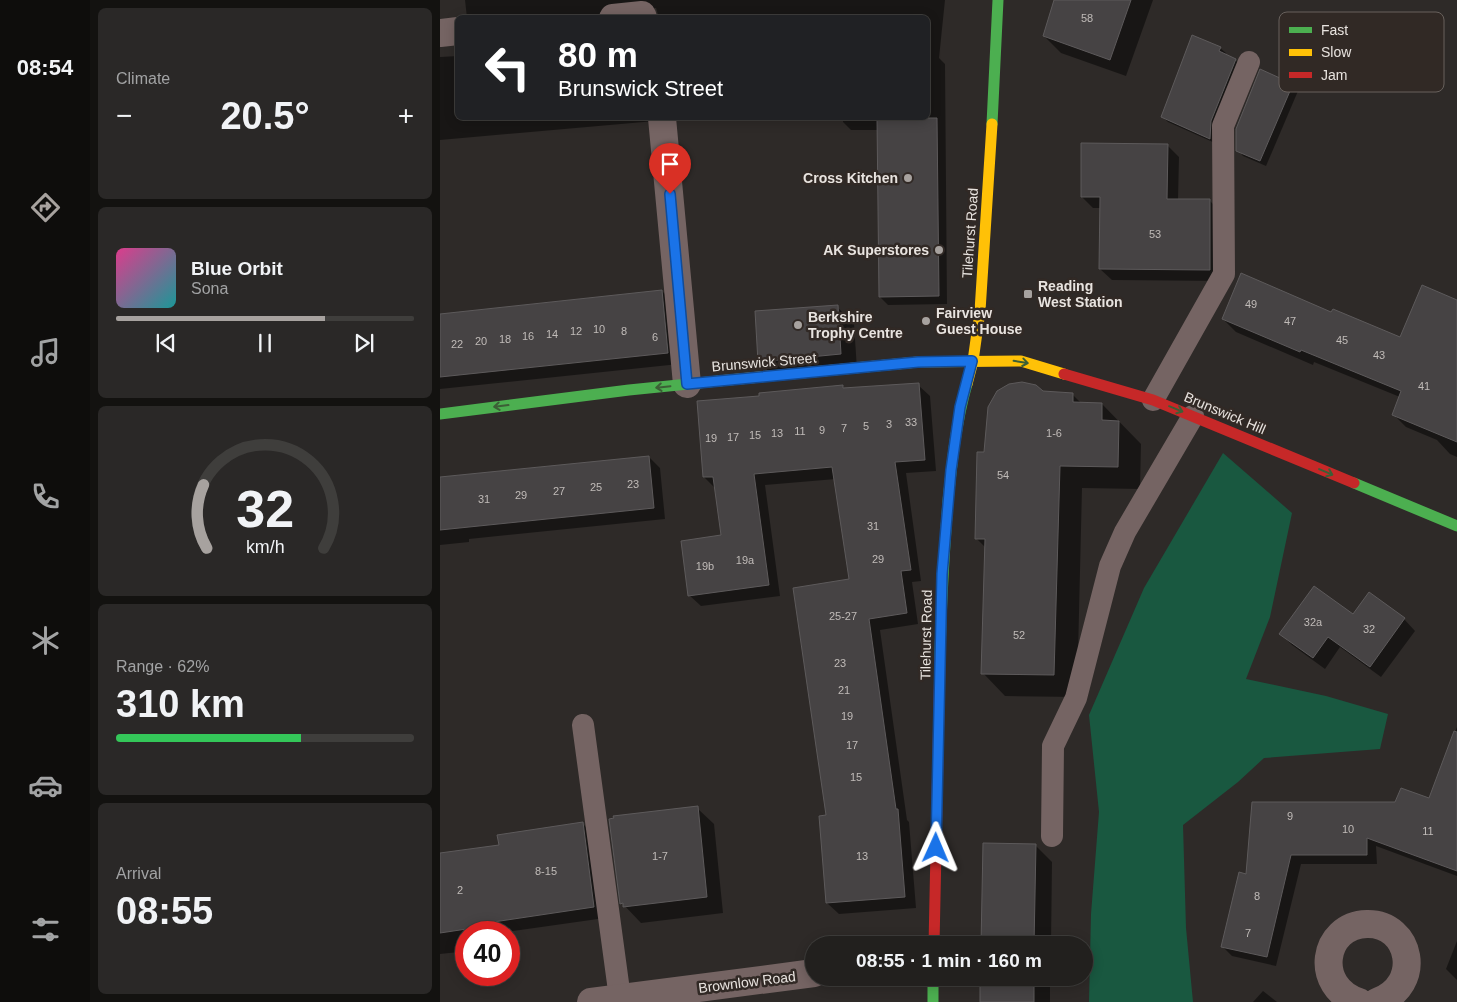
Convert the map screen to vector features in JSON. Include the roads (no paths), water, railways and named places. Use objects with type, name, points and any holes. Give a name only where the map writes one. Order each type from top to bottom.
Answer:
[{"type":"street","name":"Tilehurst Road","points":[[934,936],[942,574],[951,470],[960,407],[972,361],[980,311],[993,115],[998,0]]},
{"type":"street","points":[[625,15],[641,11]]},
{"type":"street","points":[[440,33],[455,31]]},
{"type":"street","points":[[662,120],[687,384]]},
{"type":"street","name":"Brunswick Street","points":[[440,414],[687,384],[918,362],[972,361]]},
{"type":"street","name":"Brunswick Hill","points":[[972,361],[1021,361],[1153,400],[1457,526]]},
{"type":"street","points":[[1359,1002],[1349,999],[1339,991],[1331,980],[1328,967],[1329,954],[1334,942],[1343,933],[1354,926],[1368,924],[1380,926],[1392,932],[1401,942],[1406,954],[1408,967],[1404,979],[1393,998]]},
{"type":"street","name":"Brownlow Road","points":[[591,1002],[805,975]]},
{"type":"street","points":[[933,986],[933,1002]]},
{"type":"lane","points":[[1153,400],[1224,274],[1223,126],[1249,62]]},
{"type":"lane","points":[[1052,836],[1053,746],[1076,698],[1110,566],[1124,532],[1193,416]]},
{"type":"lane","points":[[583,725],[620,998]]},
{"type":"place","name":"Cross Kitchen","points":[[908,178]]},
{"type":"place","name":"AK Superstores","points":[[939,250]]},
{"type":"place","name":"Reading West Station","points":[[1028,294]]},
{"type":"place","name":"Fairview Guest House","points":[[926,321]]},
{"type":"place","name":"Berkshire Trophy Centre","points":[[798,325]]}]
